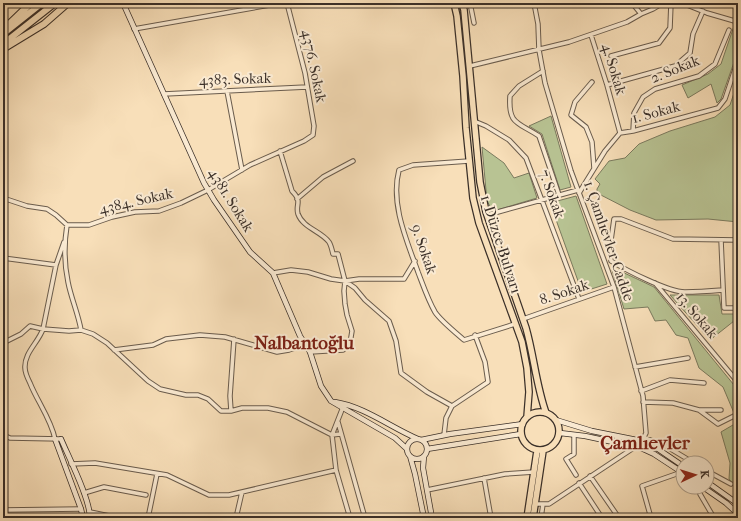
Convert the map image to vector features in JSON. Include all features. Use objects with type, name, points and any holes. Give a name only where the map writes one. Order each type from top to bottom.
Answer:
[{"type":"highway","points":[[3,29],[31,3]]},
{"type":"highway","points":[[3,34],[42,3]]},
{"type":"highway","points":[[3,44],[55,3]]},
{"type":"highway","points":[[3,49],[44,24],[68,3]]},
{"type":"main road","name":"1. Düzce Bulvarı","points":[[462,3],[470,66],[480,182],[487,215],[523,319],[531,347],[541,399],[546,413]]},
{"type":"main road","name":"1. Düzce Bulvarı","points":[[453,4],[457,16],[473,198],[479,223],[522,342],[527,368],[529,392],[527,417]]},
{"type":"main road","points":[[539,412],[546,413],[556,420],[559,426],[560,433],[558,439],[549,449],[540,451],[531,449],[526,445],[521,434],[522,424],[527,417],[533,414],[539,412]]},
{"type":"main road","points":[[528,518],[534,472],[540,451]]},
{"type":"main road","points":[[533,518],[540,451]]},
{"type":"street","name":"4381. Sokak","points":[[123,3],[208,190],[250,252],[273,273],[305,345],[310,352],[321,386],[332,402]]},
{"type":"street","points":[[134,29],[280,3]]},
{"type":"street","name":"4376. Sokak","points":[[287,3],[307,87],[314,126],[313,135]]},
{"type":"street","points":[[470,3],[474,23]]},
{"type":"street","name":"1. Çamlıevler Cadde","points":[[534,3],[538,24],[539,50],[545,83],[571,171],[614,287],[641,391],[646,433],[644,439]]},
{"type":"street","points":[[632,3],[641,14]]},
{"type":"street","points":[[470,66],[539,50],[591,35],[627,22],[641,14],[653,10],[663,3]]},
{"type":"street","points":[[611,56],[659,43],[670,28],[671,3]]},
{"type":"street","points":[[682,3],[738,22]]},
{"type":"street","points":[[607,85],[675,66],[690,53],[693,34],[703,11]]},
{"type":"street","name":"2. Sokak","points":[[633,131],[634,113],[643,96],[655,89],[699,76],[715,64],[730,30]]},
{"type":"street","name":"4. Sokak","points":[[591,35],[620,133]]},
{"type":"street","name":"1. Sokak","points":[[579,191],[605,151],[620,133],[633,131],[718,108],[725,99],[738,60]]},
{"type":"street","points":[[543,71],[519,86],[510,96],[509,111],[516,123],[539,136],[559,195]]},
{"type":"street","points":[[592,82],[575,102],[571,115],[586,127],[592,142],[594,170]]},
{"type":"street","name":"4383. Sokak","points":[[164,94],[307,87]]},
{"type":"street","points":[[228,91],[242,170]]},
{"type":"street","name":"7. Sokak","points":[[474,121],[486,126],[509,140],[526,158],[579,299]]},
{"type":"street","name":"4384. Sokak","points":[[68,226],[89,225],[112,217],[135,212],[159,211],[181,203],[208,190],[242,170],[304,141],[313,135]]},
{"type":"street","points":[[280,151],[292,191],[298,199],[298,214],[305,224],[329,242],[333,254],[338,254],[345,281],[345,304],[352,331],[350,343],[343,350],[310,352]]},
{"type":"street","points":[[298,199],[323,177],[353,161]]},
{"type":"street","name":"9. Sokak","points":[[469,161],[413,164],[399,170],[396,181],[398,210],[405,235],[435,313],[464,340],[475,335],[515,324]]},
{"type":"street","points":[[487,215],[579,191]]},
{"type":"street","points":[[3,198],[27,206],[47,209],[68,226],[56,265],[43,329],[29,353],[24,368],[35,396],[53,429],[61,439],[84,493],[90,512],[90,518]]},
{"type":"street","points":[[611,261],[610,247],[614,219],[622,219],[673,239],[738,240]]},
{"type":"street","points":[[721,240],[724,308],[738,308]]},
{"type":"street","points":[[64,242],[67,281],[79,316],[81,330]]},
{"type":"street","points":[[3,258],[56,265]]},
{"type":"street","points":[[273,273],[291,270],[308,272],[331,279],[345,281],[359,279],[404,279],[415,261]]},
{"type":"street","points":[[605,262],[611,261],[625,270],[684,292],[723,290]]},
{"type":"street","points":[[345,281],[355,288],[365,300],[389,322],[396,341],[401,373],[426,392],[452,406]]},
{"type":"street","name":"13. Sokak","points":[[654,282],[738,381]]},
{"type":"street","name":"8. Sokak","points":[[523,319],[614,287]]},
{"type":"street","points":[[3,343],[21,334],[30,326],[43,329],[69,331],[81,330],[93,334],[114,350],[148,381],[160,389],[186,395],[198,395],[208,399],[222,411],[231,411],[242,408],[268,408],[287,412],[332,435],[340,434]]},
{"type":"street","points":[[114,350],[153,345],[166,339],[200,335],[234,339],[276,352],[305,345]]},
{"type":"street","points":[[444,435],[446,418],[452,406],[488,382],[485,362],[475,335]]},
{"type":"street","points":[[231,411],[230,396],[234,339]]},
{"type":"street","points":[[635,367],[688,358]]},
{"type":"street","points":[[641,391],[670,380],[704,383]]},
{"type":"street","points":[[332,402],[347,404],[362,410],[425,444],[427,449],[424,456],[423,468],[432,518]]},
{"type":"street","points":[[332,402],[395,438],[407,449],[415,474],[424,518]]},
{"type":"street","points":[[643,402],[673,403],[699,410],[721,410]]},
{"type":"street","points":[[347,404],[342,408],[332,435],[336,470],[350,518]]},
{"type":"street","points":[[699,410],[718,424],[738,414]]},
{"type":"street","points":[[338,420],[340,434],[365,518]]},
{"type":"street","points":[[556,420],[592,431],[660,442],[681,455]]},
{"type":"street","points":[[407,449],[409,443],[419,440],[522,424]]},
{"type":"street","points":[[53,429],[55,439],[83,518]]},
{"type":"street","points":[[560,433],[585,436],[635,447],[654,454],[675,468]]},
{"type":"street","points":[[427,449],[521,434]]},
{"type":"street","points":[[574,434],[574,454],[566,459],[576,475]]},
{"type":"street","points":[[4,437],[61,439]]},
{"type":"street","points":[[535,504],[549,504],[635,447],[644,439]]},
{"type":"street","points":[[644,439],[675,461]]},
{"type":"street","points":[[410,456],[415,459],[424,456]]},
{"type":"street","points":[[71,464],[95,463],[167,476],[209,495],[229,495],[336,470]]},
{"type":"street","points":[[427,490],[505,474],[534,472]]},
{"type":"street","points":[[148,518],[157,474]]},
{"type":"street","points":[[715,475],[731,484]]},
{"type":"street","points":[[590,476],[619,518]]},
{"type":"street","points":[[651,518],[642,486],[675,476]]},
{"type":"street","points":[[484,478],[491,518]]},
{"type":"street","points":[[579,483],[602,518]]},
{"type":"street","points":[[84,493],[104,487],[146,495]]},
{"type":"street","points":[[715,488],[738,504]]},
{"type":"street","points":[[236,518],[242,492]]},
{"type":"street","points":[[701,495],[714,518]]},
{"type":"street","points":[[714,495],[738,513],[730,518]]},
{"type":"street","points":[[541,518],[543,504]]},
{"type":"street","points":[[3,510],[81,509]]},
{"type":"street","points":[[90,512],[119,518]]},
{"type":"green space","points":[[734,26],[738,27],[738,51],[721,99],[717,103],[711,84],[688,98],[682,85],[708,74],[721,64]]},
{"type":"green space","points":[[738,81],[738,222],[708,219],[656,220],[630,210],[597,193],[597,189],[600,184],[595,179],[609,161],[625,158],[639,144],[670,131],[715,117],[730,105]]},
{"type":"green space","points":[[551,116],[571,187],[560,190],[542,134],[529,126]]},
{"type":"green space","points":[[482,147],[504,163],[514,178],[529,173],[537,198],[497,210],[491,208],[487,201]]},
{"type":"green space","points":[[576,196],[607,284],[582,292],[550,203]]},
{"type":"green space","points":[[612,270],[618,270],[654,287],[734,385],[738,387],[738,410],[734,413],[723,387],[699,368],[688,338],[676,335],[666,320],[655,321],[648,307],[624,309]]},
{"type":"green space","points":[[670,295],[719,295],[722,314],[738,314],[738,324],[734,321],[710,340]]},
{"type":"green space","points":[[738,422],[738,490],[729,479],[730,463],[721,432]]},
{"type":"district","name":"Nalbantoğlu","points":[[304,342]]},
{"type":"district","name":"Çamlıevler","points":[[645,442]]}]
